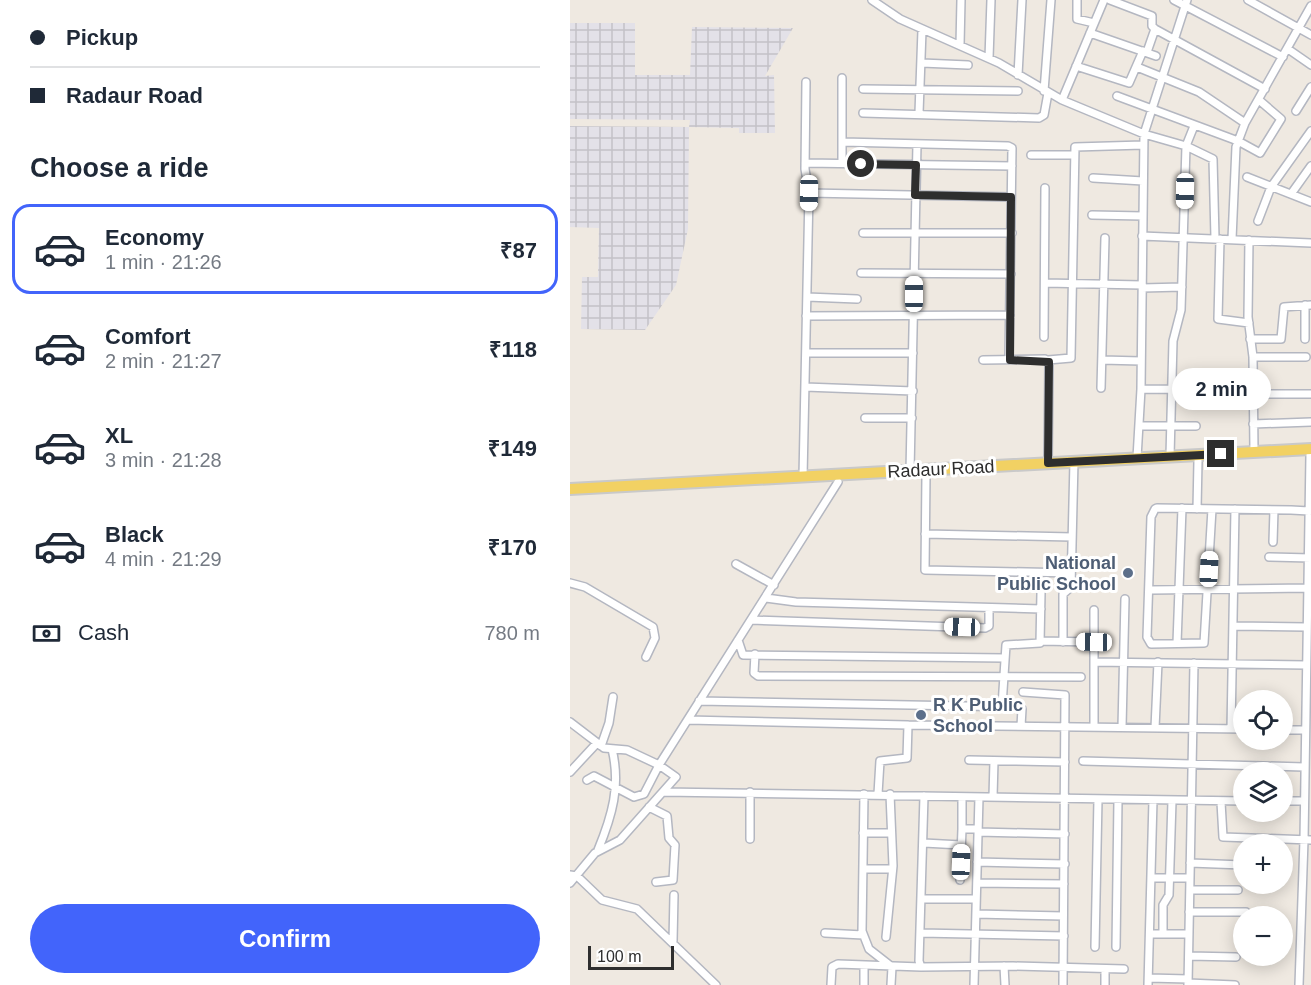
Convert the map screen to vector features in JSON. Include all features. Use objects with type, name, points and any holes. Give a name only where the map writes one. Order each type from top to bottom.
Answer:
[{"type":"main road","name":"Radaur Road","points":[[570,494],[838,482],[1170,456],[1254,452],[1311,453]]},
{"type":"main road","name":"Radaur Road","points":[[570,489],[1048,463],[1198,461],[1311,453]]},
{"type":"street","points":[[872,0],[922,30],[989,58],[1062,100],[1144,134],[1186,146],[1215,162],[1218,320],[1248,323]]},
{"type":"street","points":[[960,45],[961,0]]},
{"type":"street","points":[[989,58],[991,0]]},
{"type":"street","points":[[1018,75],[1022,0]]},
{"type":"street","points":[[863,113],[1038,118],[1044,115],[1051,0]]},
{"type":"street","points":[[1077,0],[1077,19],[1094,23]]},
{"type":"street","points":[[1062,100],[1104,0]]},
{"type":"street","points":[[1110,0],[1152,16],[1152,26],[1155,29],[1265,89]]},
{"type":"street","points":[[1174,0],[1186,3],[1283,57]]},
{"type":"street","points":[[1248,0],[1311,35]]},
{"type":"street","points":[[1137,458],[1141,389],[1144,134],[1186,3]]},
{"type":"street","points":[[1232,239],[1235,153],[1238,141],[1245,123],[1311,6]]},
{"type":"street","points":[[1076,66],[1126,83],[1131,81],[1155,29]]},
{"type":"street","points":[[920,113],[922,30]]},
{"type":"street","points":[[1090,33],[1156,56]]},
{"type":"street","points":[[1288,49],[1311,65]]},
{"type":"street","points":[[922,63],[968,65]]},
{"type":"street","points":[[1137,67],[1199,92],[1245,123]]},
{"type":"street","points":[[842,78],[842,164]]},
{"type":"street","points":[[803,477],[809,193],[805,163],[806,82]]},
{"type":"street","points":[[1296,111],[1311,87]]},
{"type":"street","points":[[863,89],[1018,91]]},
{"type":"street","points":[[1117,96],[1262,152],[1281,121],[1280,115],[1258,100]]},
{"type":"street","points":[[1170,456],[1173,337],[1180,316],[1185,237],[1186,146],[1194,126]]},
{"type":"street","points":[[1258,221],[1271,187],[1311,131]]},
{"type":"street","points":[[843,142],[1010,147],[1012,166],[1010,360]]},
{"type":"street","points":[[910,471],[917,144]]},
{"type":"street","points":[[983,360],[1071,358],[1074,147],[1078,145],[1143,145]]},
{"type":"street","points":[[1031,155],[1073,155]]},
{"type":"street","points":[[805,163],[1012,166]]},
{"type":"street","points":[[1291,194],[1311,166]]},
{"type":"street","points":[[1247,177],[1311,202]]},
{"type":"street","points":[[1093,178],[1143,181]]},
{"type":"street","points":[[1044,337],[1045,188]]},
{"type":"street","points":[[809,193],[1011,197]]},
{"type":"street","points":[[1092,215],[1143,216]]},
{"type":"street","points":[[863,233],[1012,233]]},
{"type":"street","points":[[1142,236],[1311,243]]},
{"type":"street","points":[[1101,388],[1105,238]]},
{"type":"street","points":[[1249,240],[1248,323],[1253,357],[1254,452]]},
{"type":"street","points":[[861,273],[1011,274]]},
{"type":"street","points":[[1045,283],[1182,287]]},
{"type":"street","points":[[807,297],[857,299]]},
{"type":"street","points":[[1250,339],[1281,339],[1284,307],[1308,305],[1305,339]]},
{"type":"street","points":[[806,316],[1010,315]]},
{"type":"street","points":[[806,353],[913,353]]},
{"type":"street","points":[[1253,357],[1306,357]]},
{"type":"street","points":[[1048,360],[1048,463]]},
{"type":"street","points":[[1102,360],[1141,361]]},
{"type":"street","points":[[805,387],[913,391]]},
{"type":"street","points":[[1141,389],[1311,394]]},
{"type":"street","points":[[865,418],[912,418]]},
{"type":"street","points":[[1254,424],[1311,422]]},
{"type":"street","points":[[1139,426],[1196,426]]},
{"type":"street","points":[[1299,985],[1308,819],[1304,801],[1304,766],[1311,453]]},
{"type":"street","points":[[1197,508],[1198,461]]},
{"type":"street","points":[[1063,642],[1063,594],[1071,589],[1074,464]]},
{"type":"street","points":[[926,475],[925,570],[1071,573]]},
{"type":"street","points":[[587,780],[594,776],[617,786],[632,796],[640,797],[838,482]]},
{"type":"street","points":[[1212,509],[1204,643],[1151,644],[1148,639],[1152,511],[1157,508],[1197,508],[1309,511]]},
{"type":"street","points":[[1177,643],[1182,508]]},
{"type":"street","points":[[688,720],[1231,729],[1235,509]]},
{"type":"street","points":[[1273,542],[1274,510]]},
{"type":"street","points":[[925,534],[1072,537]]},
{"type":"street","points":[[1269,556],[1310,558]]},
{"type":"street","points":[[736,564],[774,585]]},
{"type":"street","points":[[570,583],[585,587],[653,627],[654,638],[646,657]]},
{"type":"street","points":[[1151,590],[1307,588]]},
{"type":"street","points":[[1002,706],[1007,644],[1037,645],[1040,640],[1041,593]]},
{"type":"street","points":[[766,598],[796,602],[1041,609]]},
{"type":"street","points":[[1122,728],[1125,599]]},
{"type":"street","points":[[752,620],[985,628],[989,626],[989,608]]},
{"type":"street","points":[[1094,610],[1094,727]]},
{"type":"street","points":[[1233,626],[1306,627]]},
{"type":"street","points":[[738,640],[742,654],[1005,658]]},
{"type":"street","points":[[1040,640],[1094,642]]},
{"type":"street","points":[[755,654],[754,673],[758,676],[1081,677]]},
{"type":"street","points":[[1094,662],[1306,665]]},
{"type":"street","points":[[1155,728],[1158,662]]},
{"type":"street","points":[[1188,982],[1194,663]]},
{"type":"street","points":[[1023,692],[1063,694],[1065,727],[1063,985]]},
{"type":"street","points":[[570,772],[599,744],[614,697]]},
{"type":"street","points":[[699,701],[1021,707],[1021,726]]},
{"type":"street","points":[[570,722],[599,744],[612,749],[627,750],[660,765],[676,777],[615,845],[598,850]]},
{"type":"street","points":[[878,794],[880,761],[908,758],[908,725]]},
{"type":"street","points":[[1293,730],[1305,730]]},
{"type":"street","points":[[570,883],[573,875],[598,850],[608,826],[617,786],[612,749]]},
{"type":"street","points":[[969,760],[1065,762]]},
{"type":"street","points":[[993,797],[994,761]]},
{"type":"street","points":[[1083,761],[1304,766]]},
{"type":"street","points":[[663,792],[1233,801]]},
{"type":"street","points":[[750,792],[750,839]]},
{"type":"street","points":[[864,794],[862,935],[869,949],[892,966]]},
{"type":"street","points":[[886,937],[892,870],[890,795]]},
{"type":"street","points":[[921,967],[919,961],[924,796]]},
{"type":"street","points":[[960,880],[962,797]]},
{"type":"street","points":[[974,985],[979,797]]},
{"type":"street","points":[[1095,947],[1098,799]]},
{"type":"street","points":[[1116,948],[1118,800]]},
{"type":"street","points":[[1153,800],[1149,982],[1234,985]]},
{"type":"street","points":[[1163,934],[1163,905],[1169,898],[1172,801]]},
{"type":"street","points":[[1293,801],[1304,801]]},
{"type":"street","points":[[1221,802],[1223,837],[1307,840]]},
{"type":"street","points":[[650,807],[667,816],[669,838],[675,845],[673,880],[656,882]]},
{"type":"street","points":[[962,829],[1065,834]]},
{"type":"street","points":[[863,833],[890,833]]},
{"type":"street","points":[[924,843],[962,845]]},
{"type":"street","points":[[977,862],[1065,864]]},
{"type":"street","points":[[1190,863],[1233,865]]},
{"type":"street","points":[[863,868],[892,870]]},
{"type":"street","points":[[573,875],[603,900],[637,909],[673,941],[716,985]]},
{"type":"street","points":[[1152,878],[1190,878]]},
{"type":"street","points":[[977,883],[1064,884]]},
{"type":"street","points":[[1190,890],[1233,890]]},
{"type":"street","points":[[673,941],[674,895]]},
{"type":"street","points":[[922,898],[976,899]]},
{"type":"street","points":[[1189,912],[1233,912]]},
{"type":"street","points":[[976,914],[1064,915]]},
{"type":"street","points":[[825,933],[862,935]]},
{"type":"street","points":[[921,933],[1064,936]]},
{"type":"street","points":[[1150,934],[1189,934]]},
{"type":"street","points":[[864,985],[869,949]]},
{"type":"street","points":[[1189,956],[1233,957]]},
{"type":"street","points":[[831,985],[834,965],[1124,969]]},
{"type":"street","points":[[891,985],[892,966]]},
{"type":"street","points":[[1005,966],[1005,985]]},
{"type":"street","points":[[1105,969],[1105,985]]},
{"type":"shaded area","points":[[570,23],[635,23],[635,75],[690,75],[692,27],[793,28],[765,76],[774,75],[775,133],[739,133],[739,128],[689,127],[690,120],[570,119]]},
{"type":"shaded area","points":[[570,126],[689,127],[688,229],[676,285],[645,330],[581,329],[582,277],[598,277],[599,228],[570,227]]},
{"type":"place","name":"National Public School","points":[[1128,573]]},
{"type":"place","name":"R K Public School","points":[[921,715]]},
{"type":"route","points":[[861,164],[916,165],[915,195],[1011,197],[1010,360],[1045,359],[1049,362],[1048,463],[1221,454]]}]
